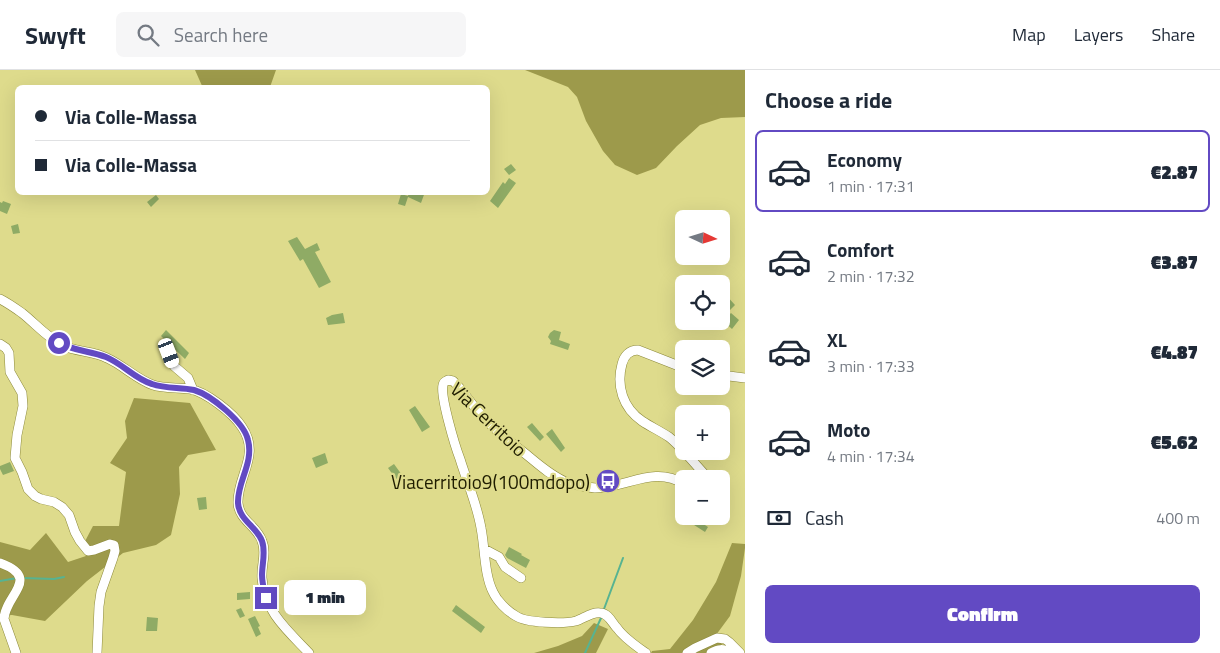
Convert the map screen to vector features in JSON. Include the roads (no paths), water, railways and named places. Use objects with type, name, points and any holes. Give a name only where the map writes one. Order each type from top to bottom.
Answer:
[{"type":"street","points":[[0,299],[23,313],[52,339],[66,347],[107,358],[152,384],[162,387],[194,390],[206,395],[240,424],[248,440],[249,458],[240,491],[239,509],[248,523],[260,535],[264,549],[262,575],[266,598],[279,622],[309,653]]},
{"type":"street","points":[[0,344],[9,353],[10,372],[22,393],[23,406],[17,435],[15,458],[28,489],[41,499],[54,502],[70,515],[75,532],[88,551],[110,544],[114,545],[113,558],[101,592],[97,653]]},
{"type":"street","points":[[675,364],[647,353],[635,350],[629,352],[622,362],[620,388],[624,401],[640,420],[669,438],[700,470]]},
{"type":"street","points":[[169,353],[174,366],[188,378],[194,390]]},
{"type":"street","points":[[730,376],[745,378]]},
{"type":"street","name":"Via Cerritoio","points":[[646,653],[618,630],[609,618],[602,613],[598,612],[566,622],[530,622],[515,616],[493,592],[488,578],[481,528],[475,503],[445,408],[442,386],[448,380],[453,381],[477,411],[502,434],[542,468],[566,482],[581,486],[606,487],[651,477],[664,476],[675,479]]},
{"type":"street","points":[[484,549],[499,557],[505,567],[521,578]]},
{"type":"street","points":[[0,564],[13,568],[20,580],[17,593],[4,614],[16,653]]},
{"type":"street","points":[[687,653],[717,638],[730,642],[740,653]]},
{"type":"street","points":[[711,653],[723,649],[731,653]]},
{"type":"waterway","points":[[604,609],[623,558]]},
{"type":"waterway","points":[[22,578],[54,579],[64,577]]},
{"type":"waterway","points":[[0,581],[17,578]]},
{"type":"waterway","points":[[585,653],[601,618]]},
{"type":"place","name":"Viacerritoio9(100mdopo)","points":[[608,481]]}]
